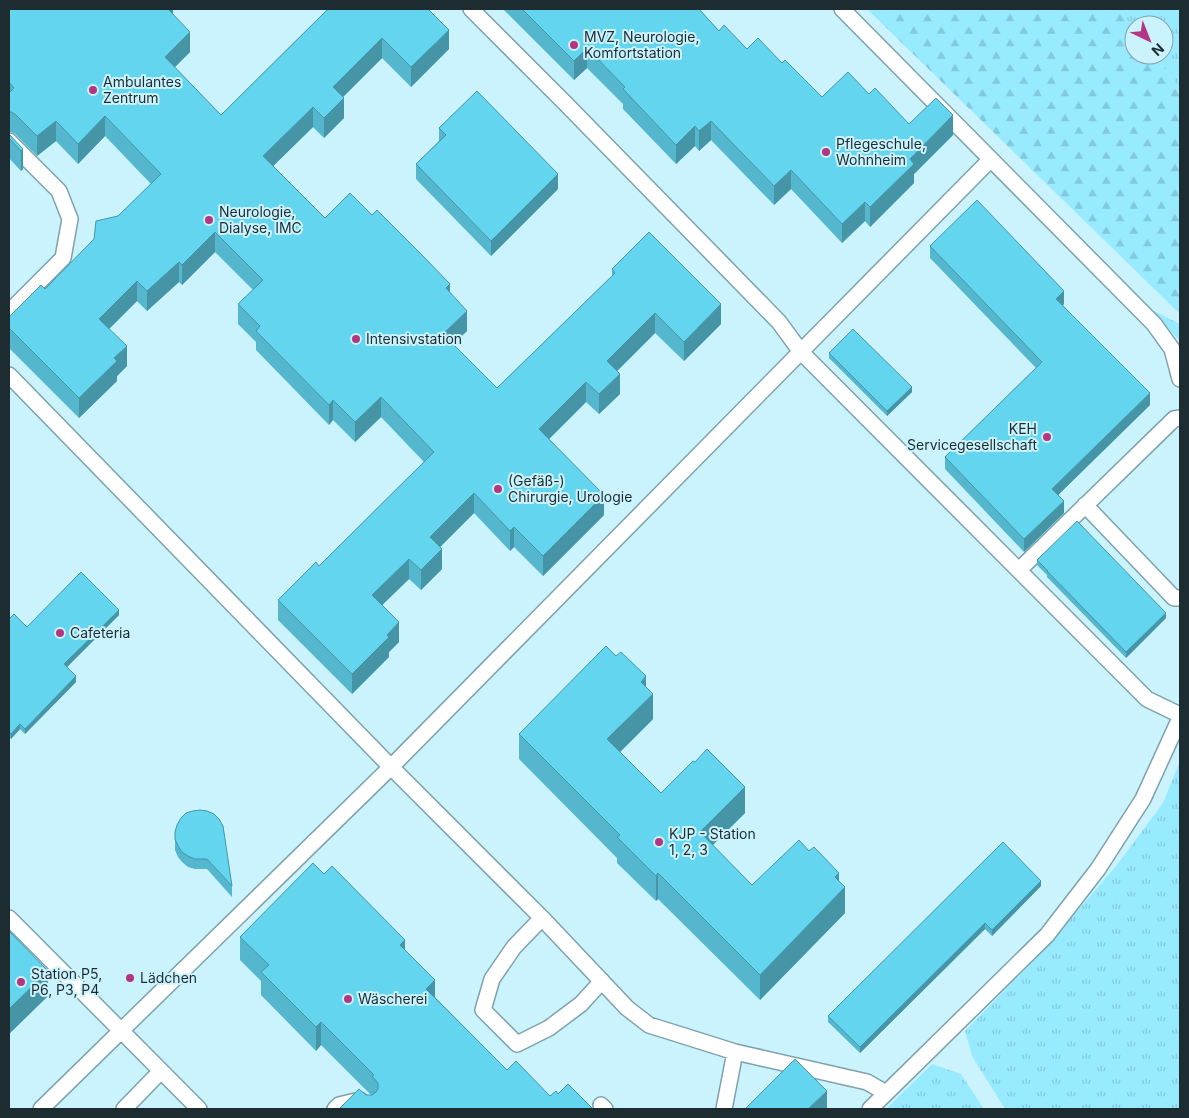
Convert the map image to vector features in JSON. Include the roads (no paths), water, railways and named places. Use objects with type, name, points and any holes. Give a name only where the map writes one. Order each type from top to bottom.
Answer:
[{"type":"lane","points":[[471,9],[779,322],[801,352],[1147,699],[1180,716],[1143,799],[1098,869],[1047,935],[870,1109]]},
{"type":"lane","points":[[842,9],[1154,324],[1172,349],[1180,379]]},
{"type":"lane","points":[[9,141],[59,191],[70,219],[63,258],[9,312]]},
{"type":"lane","points":[[44,1108],[120,1030],[391,767],[990,160]]},
{"type":"lane","points":[[9,375],[391,767],[542,918],[627,1008],[649,1025],[735,1052],[866,1082],[886,1093]]},
{"type":"lane","points":[[1019,570],[1174,419],[1180,418]]},
{"type":"lane","points":[[1085,505],[1174,598],[1180,598]]},
{"type":"lane","points":[[9,918],[199,1109]]},
{"type":"lane","points":[[542,918],[514,947],[492,979],[483,1010],[517,1044],[550,1028],[581,1004],[602,981]]},
{"type":"lane","points":[[724,1109],[735,1052]]},
{"type":"lane","points":[[124,1109],[161,1071]]},
{"type":"lane","points":[[335,1109],[339,1105],[360,1100],[368,1109]]},
{"type":"place","name":"MVZ, Neurologie, Komfortstation","points":[[574,45]]},
{"type":"place","name":"Ambulantes Zentrum","points":[[93,90]]},
{"type":"place","name":"Pflegeschule, Wohnheim","points":[[826,152]]},
{"type":"place","name":"Neurologie, Dialyse, IMC","points":[[209,220]]},
{"type":"place","name":"Intensivstation","points":[[356,339]]},
{"type":"place","name":"KEH Servicegesellschaft","points":[[1047,437]]},
{"type":"place","name":"(Gefäß-) Chirurgie, Urologie","points":[[498,489]]},
{"type":"place","name":"Cafeteria","points":[[60,633]]},
{"type":"place","name":"KJP - Station 1, 2, 3","points":[[659,842]]},
{"type":"place","name":"Lädchen","points":[[130,978]]},
{"type":"place","name":"Station P5, P6, P3, P4","points":[[21,982]]},
{"type":"place","name":"Wäscherei","points":[[348,999]]}]
